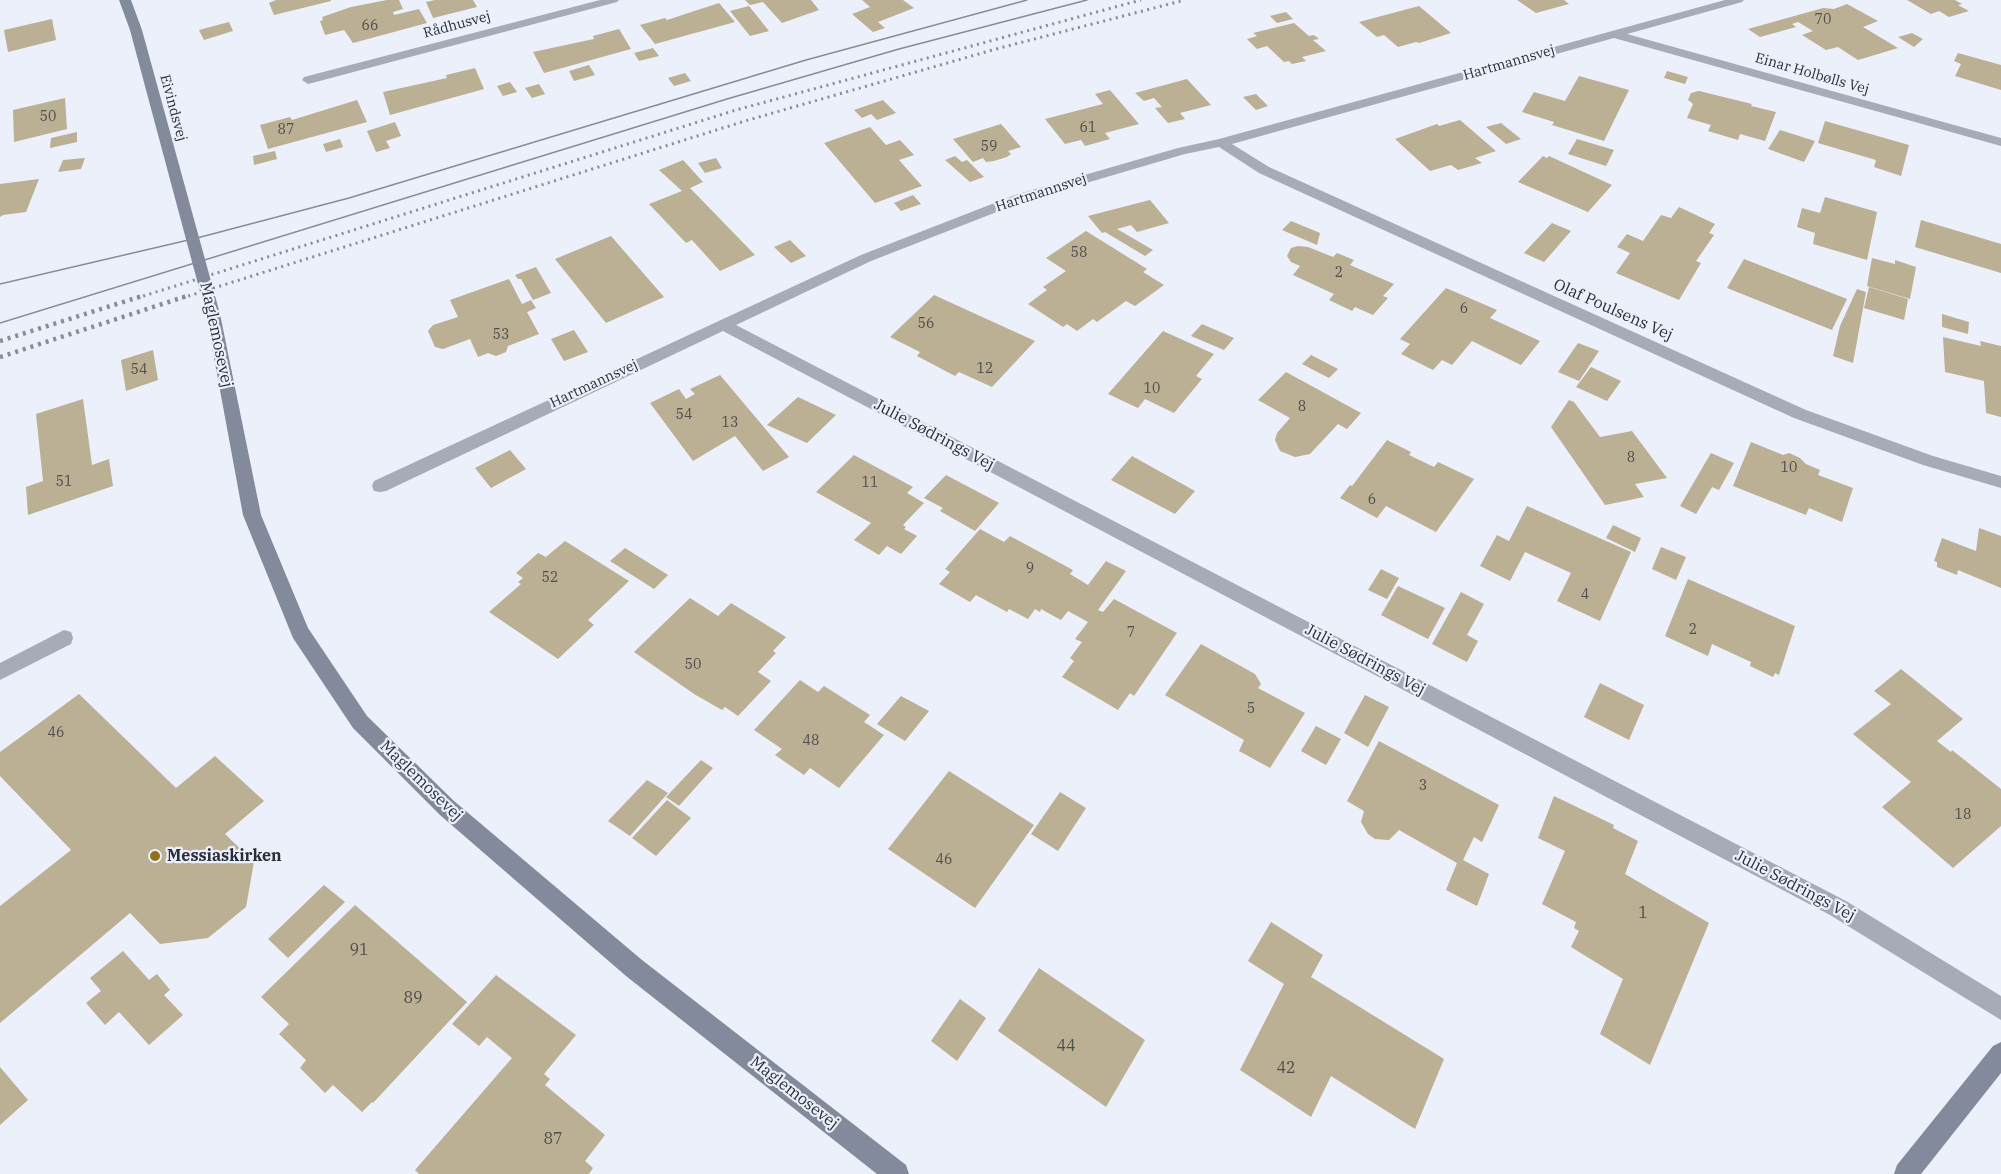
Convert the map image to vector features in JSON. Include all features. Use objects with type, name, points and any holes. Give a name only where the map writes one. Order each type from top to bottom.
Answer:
[{"type":"street","name":"Eivindsvej","points":[[125,0],[136,30],[191,225]]},
{"type":"street","name":"Rådhusvej","points":[[308,80],[612,0]]},
{"type":"street","name":"Hartmannsvej","points":[[380,486],[866,258],[1020,198],[1183,151],[1221,143],[1738,0]]},
{"type":"street","name":"Einar Holbølls Vej","points":[[1616,34],[2001,142]]},
{"type":"street","name":"Olaf Poulsens Vej","points":[[1221,143],[1264,170],[1800,414],[1929,461],[2001,482]]},
{"type":"street","name":"Maglemosevej","points":[[191,225],[213,314],[252,515],[300,632],[360,722],[447,808],[634,968],[897,1174]]},
{"type":"street","name":"Julie Sødrings Vej","points":[[722,324],[1838,908],[2001,1009]]},
{"type":"street","points":[[0,672],[64,638]]},
{"type":"street","points":[[1906,1174],[2001,1054]]},
{"type":"building","points":[[276,0],[331,1],[274,15],[269,3]]},
{"type":"building","points":[[399,0],[403,9],[393,12],[394,15],[419,9],[427,23],[353,43],[344,30],[325,35],[320,21],[323,20],[322,17],[351,7]]},
{"type":"building","points":[[473,0],[477,7],[433,18],[426,2]]},
{"type":"building","points":[[745,0],[811,0],[819,10],[782,23],[763,2],[750,5]]},
{"type":"building","points":[[862,0],[903,0],[914,8],[878,22],[885,28],[873,32],[852,14],[870,7]]},
{"type":"building","points":[[1517,0],[1564,0],[1569,4],[1536,13]]},
{"type":"building","points":[[1907,0],[1955,0],[1962,4],[1958,5],[1969,11],[1949,17],[1939,11],[1931,14]]},
{"type":"building","points":[[719,3],[735,22],[655,44],[640,25],[665,18],[667,20]]},
{"type":"building","points":[[1847,4],[1878,21],[1863,27],[1898,48],[1858,60],[1838,47],[1826,50],[1802,35],[1813,31],[1798,22],[1792,24],[1796,27],[1760,37],[1748,29],[1823,8],[1834,9]]},
{"type":"building","points":[[749,6],[769,31],[750,36],[730,11]]},
{"type":"building","points":[[1419,6],[1451,33],[1398,47],[1384,35],[1377,37],[1359,22]]},
{"type":"building","points":[[1286,12],[1293,19],[1277,23],[1270,16]]},
{"type":"building","points":[[52,19],[56,40],[8,52],[4,30]]},
{"type":"building","points":[[229,22],[233,31],[204,40],[199,30]]},
{"type":"building","points":[[1294,23],[1309,36],[1314,35],[1319,39],[1313,40],[1326,51],[1302,57],[1306,61],[1292,64],[1289,61],[1284,62],[1267,46],[1257,49],[1247,39],[1257,36],[1253,33]]},
{"type":"building","points":[[619,29],[631,49],[544,73],[533,52],[594,39],[593,36]]},
{"type":"building","points":[[1912,33],[1923,39],[1914,47],[1898,37]]},
{"type":"building","points":[[653,48],[659,56],[639,61],[634,53]]},
{"type":"building","points":[[1958,53],[2001,65],[2001,90],[1955,76],[1961,64],[1954,61]]},
{"type":"building","points":[[589,65],[595,75],[574,81],[569,71]]},
{"type":"building","points":[[475,68],[484,89],[390,115],[383,92],[447,78],[446,75]]},
{"type":"building","points":[[1667,71],[1688,77],[1685,84],[1664,78]]},
{"type":"building","points":[[685,73],[691,81],[674,86],[668,78]]},
{"type":"building","points":[[1579,76],[1629,90],[1604,141],[1552,125],[1554,122],[1522,112],[1534,92],[1565,101]]},
{"type":"building","points":[[1187,79],[1211,105],[1180,113],[1185,119],[1168,123],[1155,108],[1162,107],[1154,98],[1144,101],[1135,93]]},
{"type":"building","points":[[510,82],[517,92],[503,96],[497,86]]},
{"type":"building","points":[[539,84],[545,94],[532,98],[525,88]]},
{"type":"building","points":[[1110,90],[1139,124],[1105,133],[1110,139],[1085,146],[1081,140],[1065,144],[1045,119],[1103,104],[1095,94]]},
{"type":"building","points":[[1699,91],[1776,112],[1765,141],[1740,134],[1738,140],[1708,131],[1711,125],[1687,118],[1693,104],[1688,100],[1691,93]]},
{"type":"building","points":[[1256,94],[1268,106],[1256,110],[1243,97]]},
{"type":"building","points":[[65,98],[67,129],[14,142],[13,110]]},
{"type":"building","points":[[357,100],[367,122],[268,149],[260,125],[290,117],[292,120]]},
{"type":"building","points":[[883,100],[896,113],[877,120],[871,114],[862,118],[854,110]]},
{"type":"building","points":[[1460,120],[1496,151],[1475,158],[1482,163],[1458,170],[1451,165],[1430,171],[1395,139],[1437,124],[1439,126]]},
{"type":"building","points":[[1825,121],[1909,145],[1901,176],[1874,167],[1876,160],[1818,143]]},
{"type":"building","points":[[395,122],[401,136],[386,141],[390,148],[376,152],[367,131]]},
{"type":"building","points":[[1501,123],[1521,139],[1506,144],[1486,127]]},
{"type":"building","points":[[1001,124],[1021,147],[1008,151],[1011,154],[1007,157],[986,162],[983,158],[973,162],[953,139]]},
{"type":"building","points":[[870,127],[886,145],[900,140],[914,155],[899,160],[922,186],[875,203],[824,143]]},
{"type":"building","points":[[1780,130],[1815,141],[1804,162],[1768,149]]},
{"type":"building","points":[[77,132],[77,142],[50,148],[51,138]]},
{"type":"building","points":[[340,139],[343,147],[326,152],[323,144]]},
{"type":"building","points":[[1577,139],[1614,150],[1606,166],[1568,154]]},
{"type":"building","points":[[275,151],[277,159],[254,165],[253,156]]},
{"type":"building","points":[[955,156],[962,162],[967,160],[984,177],[970,182],[945,160]]},
{"type":"building","points":[[1543,156],[1547,158],[1549,156],[1612,185],[1588,212],[1518,182]]},
{"type":"building","points":[[85,158],[81,169],[58,172],[63,160]]},
{"type":"building","points":[[716,158],[722,168],[705,173],[698,163]]},
{"type":"building","points":[[683,160],[703,182],[690,188],[755,255],[720,271],[692,240],[686,243],[649,204],[682,191],[659,170]]},
{"type":"building","points":[[39,179],[26,212],[0,217],[0,184]]},
{"type":"building","points":[[913,195],[921,204],[901,211],[894,203]]},
{"type":"building","points":[[1825,197],[1877,212],[1867,260],[1813,244],[1815,233],[1797,227],[1802,208],[1820,213]]},
{"type":"building","points":[[1150,200],[1169,223],[1137,232],[1131,225],[1117,229],[1153,250],[1145,256],[1105,232],[1102,233],[1088,216]]},
{"type":"building","points":[[1679,207],[1715,224],[1709,233],[1714,235],[1696,261],[1701,263],[1679,300],[1616,273],[1630,253],[1617,247],[1627,234],[1643,241],[1661,215],[1671,218]]},
{"type":"building","points":[[1921,220],[2001,244],[2001,273],[1915,247]]},
{"type":"building","points":[[1291,221],[1320,233],[1317,245],[1282,230]]},
{"type":"building","points":[[1552,223],[1571,231],[1544,262],[1524,253]]},
{"type":"building","points":[[1086,231],[1147,269],[1143,272],[1164,285],[1135,306],[1126,301],[1097,322],[1093,319],[1077,331],[1067,324],[1063,327],[1028,304],[1047,290],[1043,287],[1066,271],[1046,258]]},
{"type":"building","points":[[611,236],[664,297],[606,323],[555,259]]},
{"type":"building","points":[[790,240],[806,256],[791,263],[774,247]]},
{"type":"building","points":[[1308,247],[1333,257],[1337,253],[1354,260],[1350,265],[1394,284],[1383,296],[1388,298],[1373,315],[1355,307],[1352,311],[1329,300],[1334,294],[1293,275],[1300,266],[1291,262],[1287,256],[1291,248]]},
{"type":"building","points":[[1872,258],[1895,264],[1895,260],[1916,267],[1910,299],[1867,286]]},
{"type":"building","points":[[1744,259],[1847,299],[1832,330],[1727,288]]},
{"type":"building","points":[[536,267],[551,293],[533,300],[521,279],[515,275]]},
{"type":"building","points":[[509,279],[522,304],[531,300],[536,308],[527,312],[539,334],[508,346],[506,352],[496,356],[488,353],[478,357],[470,339],[443,349],[435,347],[428,331],[433,325],[458,317],[450,300]]},
{"type":"building","points":[[1869,287],[1908,299],[1904,320],[1864,308]]},
{"type":"building","points":[[1446,288],[1497,310],[1490,318],[1540,341],[1521,365],[1472,341],[1452,365],[1442,360],[1433,370],[1401,354],[1410,344],[1400,339]]},
{"type":"building","points":[[1857,289],[1866,292],[1853,363],[1833,356],[1840,326]]},
{"type":"building","points":[[934,295],[1035,341],[992,387],[959,372],[955,376],[917,356],[920,352],[890,337]]},
{"type":"building","points":[[1942,314],[1969,322],[1968,334],[1942,327]]},
{"type":"building","points":[[1202,324],[1234,338],[1224,350],[1191,336]]},
{"type":"building","points":[[574,330],[588,352],[564,361],[551,339]]},
{"type":"building","points":[[1163,331],[1214,354],[1196,376],[1202,379],[1174,413],[1145,399],[1138,408],[1108,394]]},
{"type":"building","points":[[1943,337],[1981,346],[1980,341],[2001,346],[2001,417],[1986,413],[1984,381],[1945,372]]},
{"type":"building","points":[[1578,343],[1599,351],[1579,381],[1558,372]]},
{"type":"building","points":[[153,350],[158,380],[126,391],[121,360]]},
{"type":"building","points":[[1311,355],[1338,369],[1329,378],[1302,364]]},
{"type":"building","points":[[1591,367],[1621,381],[1607,401],[1576,387]]},
{"type":"building","points":[[1286,372],[1361,413],[1347,429],[1338,424],[1310,454],[1295,457],[1280,451],[1275,440],[1277,433],[1290,418],[1258,400]]},
{"type":"building","points":[[720,375],[789,457],[763,471],[735,436],[693,461],[650,403],[679,389],[686,399],[695,394],[690,389]]},
{"type":"building","points":[[798,397],[836,415],[807,443],[767,425]]},
{"type":"building","points":[[83,399],[92,465],[109,459],[113,486],[28,515],[26,487],[43,481],[36,414]]},
{"type":"building","points":[[1569,400],[1574,402],[1600,437],[1632,431],[1667,478],[1635,484],[1644,497],[1605,505],[1551,427]]},
{"type":"building","points":[[1387,440],[1411,452],[1409,455],[1434,467],[1438,462],[1474,479],[1436,532],[1386,506],[1377,518],[1340,498]]},
{"type":"building","points":[[1751,442],[1783,455],[1789,453],[1820,470],[1818,475],[1853,488],[1842,522],[1809,508],[1806,515],[1733,486]]},
{"type":"building","points":[[510,450],[526,469],[491,488],[475,468]]},
{"type":"building","points":[[1711,453],[1734,463],[1719,490],[1712,487],[1696,514],[1680,506]]},
{"type":"building","points":[[854,455],[913,487],[907,493],[924,503],[903,525],[906,527],[904,529],[917,536],[901,554],[887,546],[879,555],[854,540],[871,523],[816,492]]},
{"type":"building","points":[[1132,456],[1195,491],[1175,514],[1111,480]]},
{"type":"building","points":[[946,475],[999,503],[975,531],[940,511],[943,508],[924,498]]},
{"type":"building","points":[[1527,506],[1631,552],[1600,621],[1557,601],[1571,573],[1525,552],[1510,581],[1480,566],[1497,535],[1509,541]]},
{"type":"building","points":[[1613,525],[1641,538],[1635,552],[1606,538]]},
{"type":"building","points":[[1979,528],[2001,536],[2001,588],[1958,570],[1957,575],[1937,567],[1937,562],[1934,561],[1942,538],[1976,551]]},
{"type":"building","points":[[980,529],[1004,542],[1010,536],[1073,570],[1070,574],[1088,585],[1106,561],[1126,571],[1098,610],[1103,612],[1114,599],[1177,633],[1134,696],[1130,693],[1118,710],[1062,677],[1074,661],[1070,658],[1082,642],[1075,639],[1088,622],[1068,611],[1061,620],[1041,609],[1040,612],[1035,609],[1028,619],[1009,609],[1007,612],[976,595],[970,602],[939,584],[950,572],[945,569]]},
{"type":"building","points":[[565,541],[629,581],[588,620],[594,625],[558,659],[489,612],[521,584],[518,582],[523,578],[516,573],[538,553],[546,557]]},
{"type":"building","points":[[1661,547],[1686,557],[1676,580],[1652,569]]},
{"type":"building","points":[[625,548],[668,575],[654,589],[610,561]]},
{"type":"building","points":[[1381,569],[1399,578],[1387,599],[1368,590]]},
{"type":"building","points":[[1688,579],[1795,626],[1779,675],[1775,673],[1773,677],[1750,666],[1751,662],[1712,644],[1708,656],[1665,636]]},
{"type":"building","points":[[1398,586],[1445,608],[1428,639],[1381,615]]},
{"type":"building","points":[[1461,592],[1484,604],[1467,635],[1478,641],[1467,662],[1432,644]]},
{"type":"building","points":[[690,598],[718,616],[731,603],[786,637],[773,651],[776,653],[758,672],[771,681],[738,716],[725,707],[722,710],[694,694],[634,652]]},
{"type":"building","points":[[1201,644],[1255,674],[1261,684],[1258,688],[1305,713],[1270,768],[1239,751],[1244,740],[1165,695]]},
{"type":"building","points":[[1901,669],[1963,719],[1937,741],[2001,789],[2001,826],[1953,868],[1882,807],[1911,782],[1853,734],[1891,704],[1874,691]]},
{"type":"building","points":[[800,680],[818,692],[824,686],[870,715],[864,722],[884,735],[839,788],[810,768],[804,775],[775,755],[782,749],[754,730]]},
{"type":"building","points":[[1600,683],[1644,705],[1629,740],[1584,717]]},
{"type":"building","name":"Messiaskirken","points":[[79,694],[176,788],[215,756],[264,801],[225,834],[254,862],[246,907],[208,938],[160,944],[130,913],[0,1023],[0,906],[71,850],[0,776],[0,752]]},
{"type":"building","points":[[1365,695],[1389,707],[1368,747],[1344,733]]},
{"type":"building","points":[[901,696],[929,711],[905,741],[877,724]]},
{"type":"building","points":[[1316,726],[1341,739],[1326,765],[1301,751]]},
{"type":"building","points":[[1379,741],[1499,805],[1482,842],[1474,837],[1463,860],[1489,874],[1477,906],[1446,890],[1457,863],[1399,830],[1389,840],[1375,839],[1368,834],[1361,822],[1364,811],[1347,801]]},
{"type":"building","points":[[701,760],[713,768],[679,806],[666,797]]},
{"type":"building","points":[[949,771],[1034,825],[975,908],[888,849]]},
{"type":"building","points":[[647,780],[668,793],[630,836],[608,821]]},
{"type":"building","points":[[1060,792],[1086,808],[1058,851],[1031,834]]},
{"type":"building","points":[[1554,796],[1614,825],[1613,828],[1638,841],[1625,874],[1709,923],[1650,1065],[1600,1034],[1623,979],[1571,947],[1579,931],[1574,928],[1576,922],[1542,904],[1565,851],[1538,838]]},
{"type":"building","points":[[667,800],[691,818],[656,856],[632,838]]},
{"type":"building","points":[[324,885],[345,902],[288,958],[268,939]]},
{"type":"building","points":[[355,905],[467,1002],[362,1112],[333,1085],[325,1093],[300,1068],[306,1060],[279,1034],[289,1024],[261,997]]},
{"type":"building","points":[[1271,922],[1323,955],[1311,977],[1444,1059],[1415,1129],[1331,1076],[1311,1117],[1240,1070],[1284,984],[1248,961]]},
{"type":"building","points":[[123,951],[149,980],[157,974],[170,990],[164,995],[183,1015],[149,1045],[119,1012],[105,1025],[86,1003],[101,991],[90,978]]},
{"type":"building","points":[[1039,968],[1145,1040],[1106,1107],[998,1031]]},
{"type":"building","points":[[496,975],[576,1035],[544,1074],[550,1079],[545,1085],[605,1135],[585,1161],[593,1168],[589,1174],[419,1174],[415,1170],[512,1058],[487,1037],[479,1046],[452,1024]]},
{"type":"building","points":[[960,999],[986,1018],[957,1061],[931,1041]]},
{"type":"building","points":[[0,1067],[28,1100],[0,1125]]},
{"type":"tram line","points":[[0,284],[197,238],[349,198],[806,60],[1027,0]]},
{"type":"tram line","points":[[0,323],[727,99],[899,49],[1087,0]]},
{"type":"railway","points":[[137,298],[736,110],[1141,0]]},
{"type":"railway","points":[[182,298],[745,121],[996,49],[1185,0]]},
{"type":"railway","points":[[0,341],[142,296]]},
{"type":"railway","points":[[0,357],[187,296]]},
{"type":"place","name":"Messiaskirken","points":[[155,856]]}]
